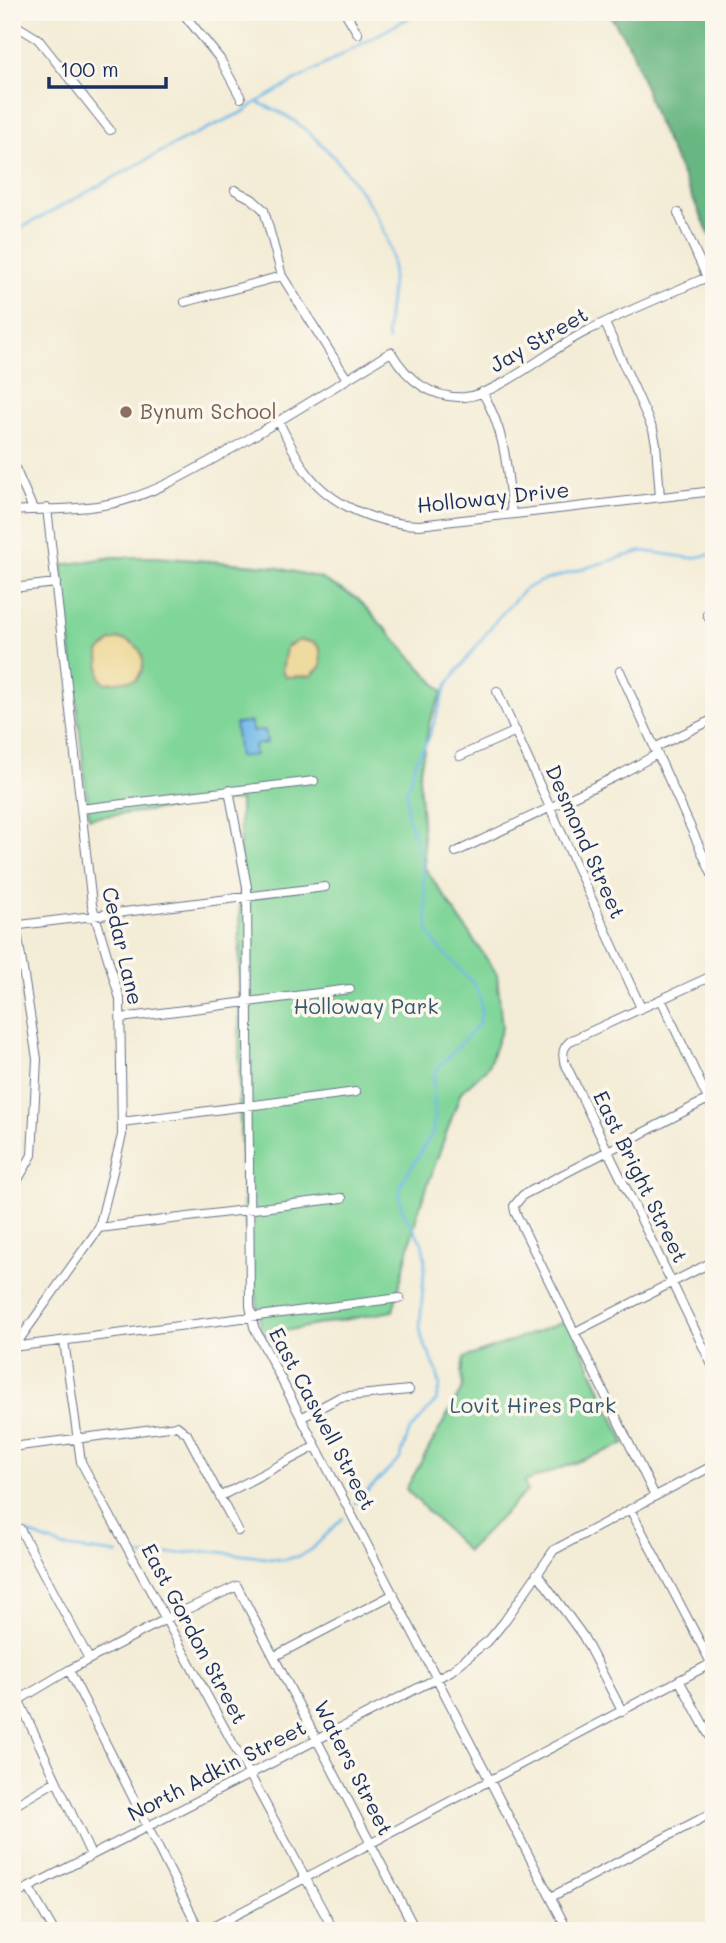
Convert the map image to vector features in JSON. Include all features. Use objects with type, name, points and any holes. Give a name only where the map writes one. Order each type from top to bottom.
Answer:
[{"type":"street","points":[[182,12],[220,59],[241,98]]},
{"type":"street","points":[[345,12],[358,34]]},
{"type":"street","points":[[12,23],[38,39],[110,130]]},
{"type":"street","points":[[12,510],[90,506],[135,497],[189,472],[347,379],[282,276],[264,210],[252,199],[235,190]]},
{"type":"street","points":[[678,213],[710,275],[714,293]]},
{"type":"street","name":"Jay Street","points":[[347,379],[391,352],[410,378],[427,389],[454,397],[482,392],[530,366],[576,336],[710,275]]},
{"type":"street","points":[[185,302],[282,276]]},
{"type":"street","points":[[605,323],[653,430],[660,497]]},
{"type":"street","points":[[482,392],[496,417],[502,436],[512,514]]},
{"type":"street","name":"Holloway Drive","points":[[278,422],[311,477],[331,496],[364,514],[382,520],[419,525],[714,491]]},
{"type":"street","points":[[12,461],[33,509]]},
{"type":"street","name":"Cedar Lane","points":[[13,1347],[99,1227],[122,1135],[120,999],[92,905],[47,508]]},
{"type":"street","points":[[12,588],[56,583]]},
{"type":"street","points":[[707,614],[714,628]]},
{"type":"street","points":[[620,671],[714,879]]},
{"type":"street","name":"Desmond Street","points":[[497,691],[641,1008]]},
{"type":"street","points":[[456,852],[621,774],[714,719]]},
{"type":"street","points":[[460,756],[516,731]]},
{"type":"street","points":[[81,809],[314,781]]},
{"type":"street","name":"East Caswell Street","points":[[229,790],[247,896],[248,1105],[254,1327],[568,1931]]},
{"type":"street","points":[[12,1190],[32,1155],[37,1059],[14,926],[325,887]]},
{"type":"street","points":[[641,1008],[714,975]]},
{"type":"street","points":[[121,1018],[350,989]]},
{"type":"street","points":[[661,999],[711,1098],[714,1112]]},
{"type":"street","name":"East Bright Street","points":[[641,1008],[572,1040],[563,1052],[564,1061],[714,1368]]},
{"type":"street","points":[[122,1122],[356,1092]]},
{"type":"street","points":[[654,1496],[514,1206],[517,1199],[711,1098]]},
{"type":"street","points":[[99,1227],[342,1198]]},
{"type":"street","points":[[575,1332],[714,1261]]},
{"type":"street","points":[[13,1347],[400,1298]]},
{"type":"street","name":"East Gordon Street","points":[[64,1340],[81,1462],[334,1931]]},
{"type":"street","points":[[301,1418],[340,1397],[409,1390]]},
{"type":"street","points":[[12,1447],[177,1426],[183,1429],[239,1531]]},
{"type":"street","points":[[221,1496],[316,1446]]},
{"type":"street","name":"North Adkin Street","points":[[12,1896],[438,1678],[459,1665],[490,1639],[560,1545],[714,1465]]},
{"type":"street","points":[[69,1670],[203,1931],[712,1663],[630,1508]]},
{"type":"street","points":[[20,1529],[89,1659]]},
{"type":"street","points":[[537,1573],[583,1636],[622,1711]]},
{"type":"street","name":"Waters Street","points":[[166,1619],[237,1586],[416,1931]]},
{"type":"street","points":[[275,1656],[394,1594]]},
{"type":"street","points":[[15,1702],[166,1619]]},
{"type":"street","points":[[679,1680],[714,1744]]},
{"type":"street","points":[[12,1691],[91,1855]]},
{"type":"street","points":[[12,1807],[57,1781]]},
{"type":"street","points":[[551,1897],[713,1814]]},
{"type":"street","points":[[12,1882],[26,1889],[54,1931]]},
{"type":"green space","points":[[608,12],[714,12],[714,244],[656,119],[632,50]]},
{"type":"green space","name":"Holloway Park","points":[[113,557],[157,557],[270,566],[320,578],[358,599],[443,692],[430,720],[419,776],[425,868],[497,974],[502,1028],[488,1067],[461,1092],[417,1215],[393,1311],[262,1335],[244,1213],[239,1100],[240,800],[89,818],[62,565]]},
{"type":"green space","name":"Lovit Hires Park","points":[[569,1320],[625,1444],[524,1482],[527,1491],[467,1551],[406,1489],[463,1387],[461,1373],[464,1358]]},
{"type":"sand","points":[[119,639],[138,648],[143,660],[142,667],[136,680],[105,683],[100,678],[99,652],[111,641]]},
{"type":"sand","points":[[300,640],[315,643],[320,649],[321,666],[311,676],[286,677],[282,671],[286,647]]},
{"type":"water","points":[[251,722],[252,731],[265,730],[267,743],[254,745],[255,755],[239,757],[235,724]]},
{"type":"waterway","points":[[12,233],[183,140],[245,111],[419,12]]},
{"type":"waterway","points":[[259,103],[293,120],[326,149],[356,185],[380,224],[392,261],[388,341]]},
{"type":"waterway","points":[[355,1503],[400,1459],[409,1432],[436,1401],[440,1387],[437,1371],[422,1339],[420,1327],[425,1258],[422,1243],[403,1212],[399,1197],[402,1182],[432,1134],[435,1114],[433,1079],[438,1068],[478,1025],[482,1012],[474,984],[436,945],[428,929],[422,860],[407,815],[407,791],[416,760],[428,740],[447,685],[497,619],[525,589],[539,582],[642,551],[691,558],[714,554]]},
{"type":"waterway","points":[[141,1556],[211,1551],[282,1560],[311,1550],[343,1518]]},
{"type":"waterway","points":[[25,1532],[63,1547],[118,1554]]},
{"type":"place","name":"Bynum School","points":[[126,412]]}]
